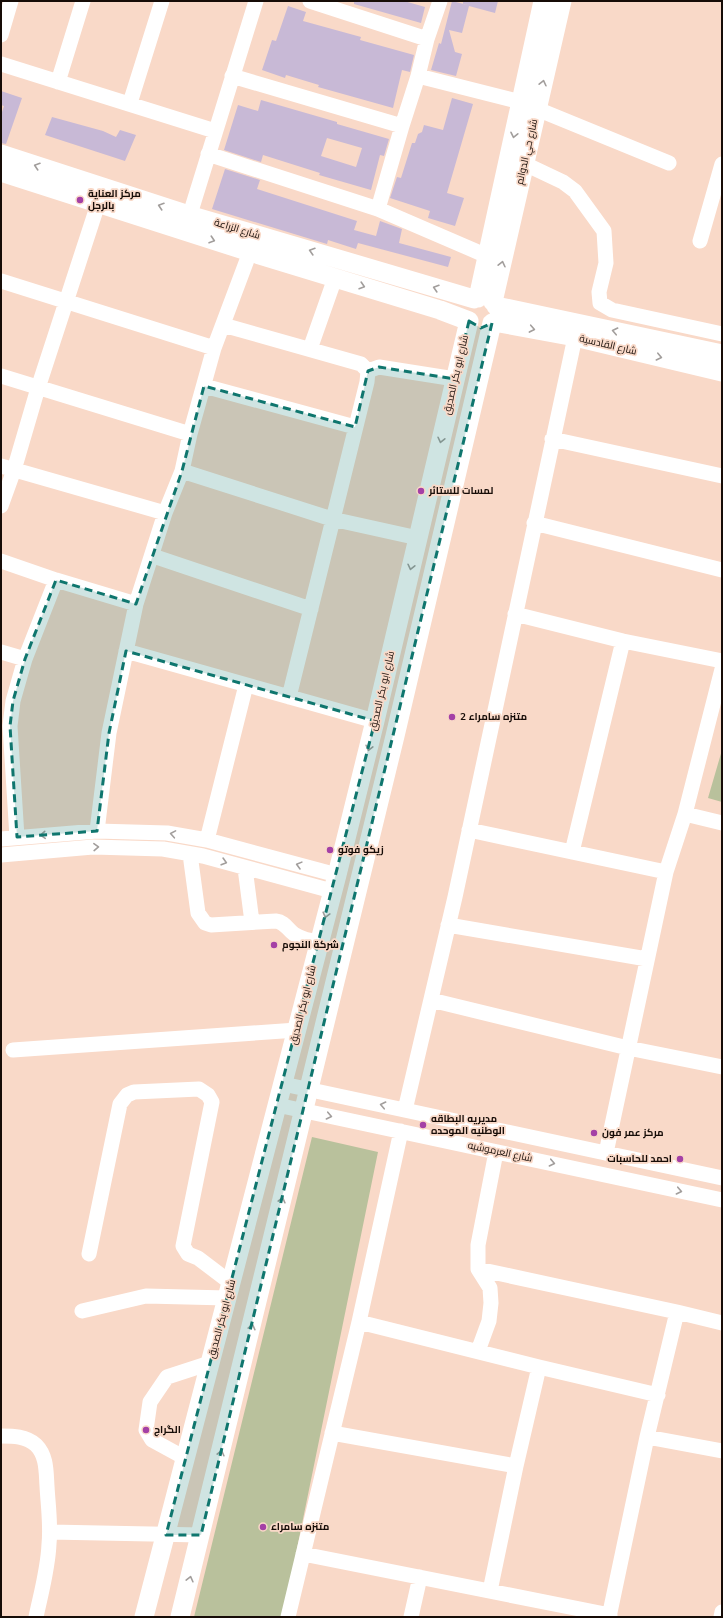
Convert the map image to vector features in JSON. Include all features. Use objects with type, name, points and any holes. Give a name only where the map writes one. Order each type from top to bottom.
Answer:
[{"type":"main road","name":"شارع حي الدوانم","points":[[488,308],[524,164],[529,106],[543,1]]},
{"type":"main road","name":"شارع حي الدوانم","points":[[488,308],[487,256],[529,106],[562,1]]},
{"type":"main road","name":"شارع الزراعة","points":[[1,154],[187,223],[250,252],[440,310],[469,320],[472,324],[481,328],[486,327],[488,308],[187,223],[98,204],[1,172]]},
{"type":"main road","name":"شارع القادسية","points":[[488,308],[575,337],[722,372]]},
{"type":"main road","name":"شارع القادسية","points":[[488,308],[722,354]]},
{"type":"main road","points":[[180,1617],[395,736],[488,308]]},
{"type":"main road","name":"شارع ابو بكر الصديق","points":[[144,1617],[335,883],[375,721],[469,320]]},
{"type":"street","points":[[1,35],[12,1]]},
{"type":"street","points":[[58,82],[83,1]]},
{"type":"street","points":[[130,103],[162,1]]},
{"type":"street","points":[[187,223],[256,1]]},
{"type":"street","points":[[310,1],[427,39]]},
{"type":"street","points":[[378,209],[418,76],[427,39],[440,1]]},
{"type":"street","points":[[1,64],[130,103],[215,131]]},
{"type":"street","points":[[232,76],[402,126]]},
{"type":"street","points":[[418,76],[529,106],[669,163]]},
{"type":"street","points":[[208,154],[378,209],[487,256]]},
{"type":"street","points":[[524,164],[563,182],[575,191],[604,231],[606,263],[599,292],[600,303],[612,310],[722,334]]},
{"type":"street","points":[[700,241],[722,164]]},
{"type":"street","points":[[1,506],[7,468],[38,388],[98,204]]},
{"type":"street","points":[[97,831],[109,733],[136,604],[153,556],[165,514],[182,471],[190,434],[214,348],[250,252]]},
{"type":"street","points":[[310,350],[335,278]]},
{"type":"street","points":[[1,281],[214,348]]},
{"type":"street","points":[[223,325],[361,364],[368,371]]},
{"type":"street","points":[[405,1110],[469,830],[575,337]]},
{"type":"street","points":[[368,371],[379,367],[455,379]]},
{"type":"street","points":[[288,697],[367,382],[368,371]]},
{"type":"street","points":[[1,376],[190,434]]},
{"type":"street","points":[[204,386],[355,427]]},
{"type":"street","points":[[552,439],[722,476]]},
{"type":"street","points":[[7,468],[165,514]]},
{"type":"street","points":[[182,471],[332,519],[418,538]]},
{"type":"street","points":[[534,523],[722,570]]},
{"type":"street","points":[[153,556],[311,609]]},
{"type":"street","points":[[1,561],[56,580],[136,604]]},
{"type":"street","points":[[17,837],[5,727],[25,659],[56,580]]},
{"type":"street","points":[[515,614],[623,641],[722,661]]},
{"type":"street","points":[[572,852],[623,641]]},
{"type":"street","points":[[126,651],[375,721]]},
{"type":"street","points":[[1,652],[25,659]]},
{"type":"street","points":[[606,1153],[666,872],[685,814],[722,669]]},
{"type":"street","points":[[207,840],[246,685]]},
{"type":"street","points":[[685,814],[722,823]]},
{"type":"street","points":[[469,830],[666,872]]},
{"type":"street","points":[[1,839],[97,831],[167,833],[207,840],[335,883]]},
{"type":"street","points":[[1,854],[93,847],[163,849],[190,854],[245,868],[335,883]]},
{"type":"street","points":[[190,854],[198,913],[200,919],[205,923],[211,925],[252,922],[280,922],[298,936],[312,941],[319,941]]},
{"type":"street","points":[[245,868],[252,922]]},
{"type":"street","points":[[448,925],[647,958]]},
{"type":"street","points":[[431,1000],[628,1048],[722,1067]]},
{"type":"street","points":[[14,1050],[297,1030]]},
{"type":"street","name":"شارع العرموشيه","points":[[283,1084],[722,1178]]},
{"type":"street","points":[[89,1254],[120,1104],[127,1095],[134,1092],[199,1089],[208,1095],[212,1102],[183,1246],[188,1254],[198,1258],[229,1290]]},
{"type":"street","name":"شارع العرموشيه","points":[[277,1105],[722,1200]]},
{"type":"street","points":[[288,1617],[359,1322],[401,1131]]},
{"type":"street","points":[[478,1351],[489,1321],[491,1303],[490,1288],[478,1269],[478,1245],[496,1152]]},
{"type":"street","points":[[478,1269],[722,1323]]},
{"type":"street","points":[[82,1311],[146,1296],[229,1290]]},
{"type":"street","points":[[303,1554],[609,1616],[647,1436],[677,1312]]},
{"type":"street","points":[[359,1322],[539,1367],[658,1394]]},
{"type":"street","points":[[185,1458],[152,1440],[146,1430],[150,1402],[167,1377],[210,1363]]},
{"type":"street","points":[[490,1591],[516,1466],[539,1367]]},
{"type":"street","points":[[332,1433],[516,1466]]},
{"type":"street","points":[[1,1436],[17,1436],[30,1441],[36,1445],[45,1464],[50,1532],[47,1565],[36,1617]]},
{"type":"street","points":[[647,1436],[722,1451]]},
{"type":"street","points":[[50,1532],[201,1535]]},
{"type":"street","points":[[411,1617],[420,1577]]},
{"type":"street","points":[[721,1617],[722,1612]]},
{"type":"highlighted area","points":[[469,321],[481,328],[492,323],[201,1535],[166,1535],[375,721],[126,651],[109,733],[97,831],[17,837],[10,726],[13,701],[25,659],[56,580],[136,604],[182,471],[204,386],[355,427],[368,371],[379,367],[455,379]]},
{"type":"green space","points":[[722,750],[722,802],[708,798]]},
{"type":"green space","points":[[312,1137],[378,1152],[283,1617],[194,1617]]},
{"type":"building","points":[[354,1],[404,1],[425,7],[421,23],[354,4]]},
{"type":"building","points":[[452,1],[463,4],[463,1],[498,1],[495,13],[469,6],[462,33],[449,30],[455,52],[462,54],[456,76],[431,70],[439,43],[441,44]]},
{"type":"building","points":[[288,6],[306,12],[303,21],[361,37],[360,40],[414,55],[410,72],[402,70],[393,108],[318,87],[319,85],[286,75],[285,78],[262,70],[272,40],[276,41]]},
{"type":"building","points":[[1,91],[22,98],[6,144],[1,143],[1,115],[4,106],[1,105]]},
{"type":"building","points":[[452,98],[473,104],[447,193],[464,198],[455,226],[428,218],[430,211],[390,198],[397,177],[401,178],[412,143],[415,143],[418,134],[422,132],[424,125],[443,130]]},
{"type":"building","points":[[261,100],[389,139],[384,156],[380,155],[371,190],[319,175],[320,173],[263,155],[261,162],[224,150],[238,105],[258,111]],"holes":[[[327,138],[362,148],[356,167],[321,156]]]},
{"type":"building","points":[[52,117],[103,131],[116,137],[120,130],[136,135],[125,161],[45,135]]},
{"type":"building","points":[[225,169],[260,180],[257,189],[357,221],[354,230],[376,236],[380,221],[402,229],[399,243],[451,257],[448,267],[358,243],[356,249],[328,240],[327,244],[212,209]]},
{"type":"place","name":"مركز العناية بالرجل","points":[[80,200]]},
{"type":"place","name":"لمسات للستائر","points":[[421,491]]},
{"type":"place","name":"متنزه سامراء 2","points":[[452,717]]},
{"type":"place","name":"زيكو فوتو","points":[[330,850]]},
{"type":"place","name":"شركة النجوم","points":[[274,945]]},
{"type":"place","name":"مديريه البطاقه الوطنيه الموحده","points":[[423,1125]]},
{"type":"place","name":"مركز عمر فون","points":[[594,1133]]},
{"type":"place","name":"احمد للحاسبات","points":[[680,1159]]},
{"type":"place","name":"الگراج","points":[[146,1430]]},
{"type":"place","name":"متنزه سامراء","points":[[263,1527]]}]
